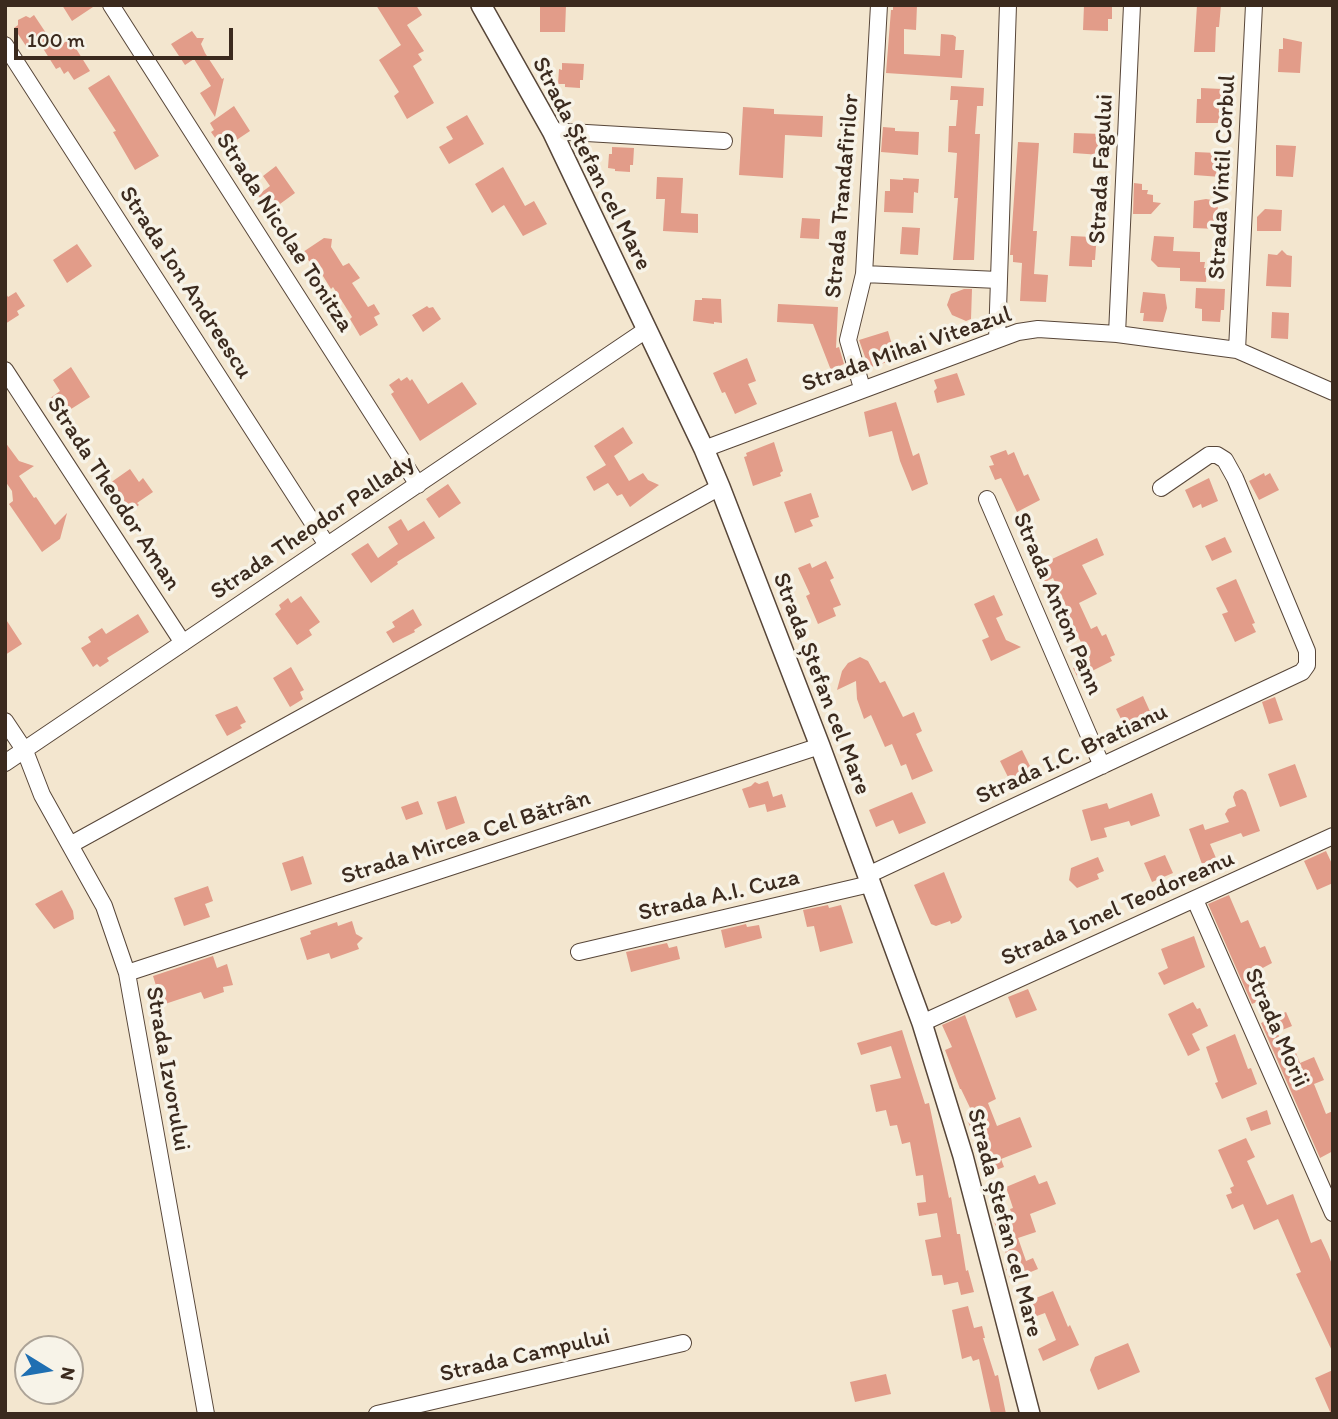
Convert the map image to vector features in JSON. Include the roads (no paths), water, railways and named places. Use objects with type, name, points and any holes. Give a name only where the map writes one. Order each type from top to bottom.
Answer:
[{"type":"street","name":"Strada Nicolae Tonitza","points":[[111,5],[418,485]]},
{"type":"street","name":"Strada Ștefan cel Mare","points":[[481,5],[552,131],[720,487],[820,746],[922,1023],[963,1156],[1030,1414]]},
{"type":"street","name":"Strada Trandafirilor","points":[[862,388],[849,340],[863,274],[879,5]]},
{"type":"street","points":[[997,340],[1008,5]]},
{"type":"street","name":"Strada Fagului","points":[[1117,334],[1132,5]]},
{"type":"street","name":"Strada Vintil Corbul","points":[[1237,350],[1254,5]]},
{"type":"street","name":"Strada Ion Andreescu","points":[[5,45],[327,545]]},
{"type":"street","points":[[552,131],[724,141]]},
{"type":"street","points":[[863,274],[998,280]]},
{"type":"street","name":"Strada Theodor Pallady","points":[[5,763],[646,330]]},
{"type":"street","name":"Strada Mihai Viteazul","points":[[704,449],[1018,332],[1038,330],[1117,334],[1237,350],[1333,393]]},
{"type":"street","name":"Strada Theodor Aman","points":[[5,370],[183,643]]},
{"type":"street","name":"Strada I.C. Bratianu","points":[[869,879],[1102,766],[1295,677],[1307,664],[1307,651],[1225,460],[1217,455],[1209,455],[1161,488]]},
{"type":"street","points":[[70,845],[720,487]]},
{"type":"street","name":"Strada Anton Pann","points":[[987,499],[1102,766]]},
{"type":"street","name":"Strada Izvorului","points":[[5,720],[25,751],[42,795],[104,906],[127,973],[206,1414]]},
{"type":"street","name":"Strada Mircea Cel Bătrân","points":[[127,973],[820,746]]},
{"type":"street","name":"Strada Ionel Teodoreanu","points":[[922,1023],[1333,836]]},
{"type":"street","name":"Strada A.I. Cuza","points":[[579,952],[869,879]]},
{"type":"street","name":"Strada Morii","points":[[1195,900],[1333,1213]]},
{"type":"street","name":"Strada Campului","points":[[377,1414],[683,1343]]}]
